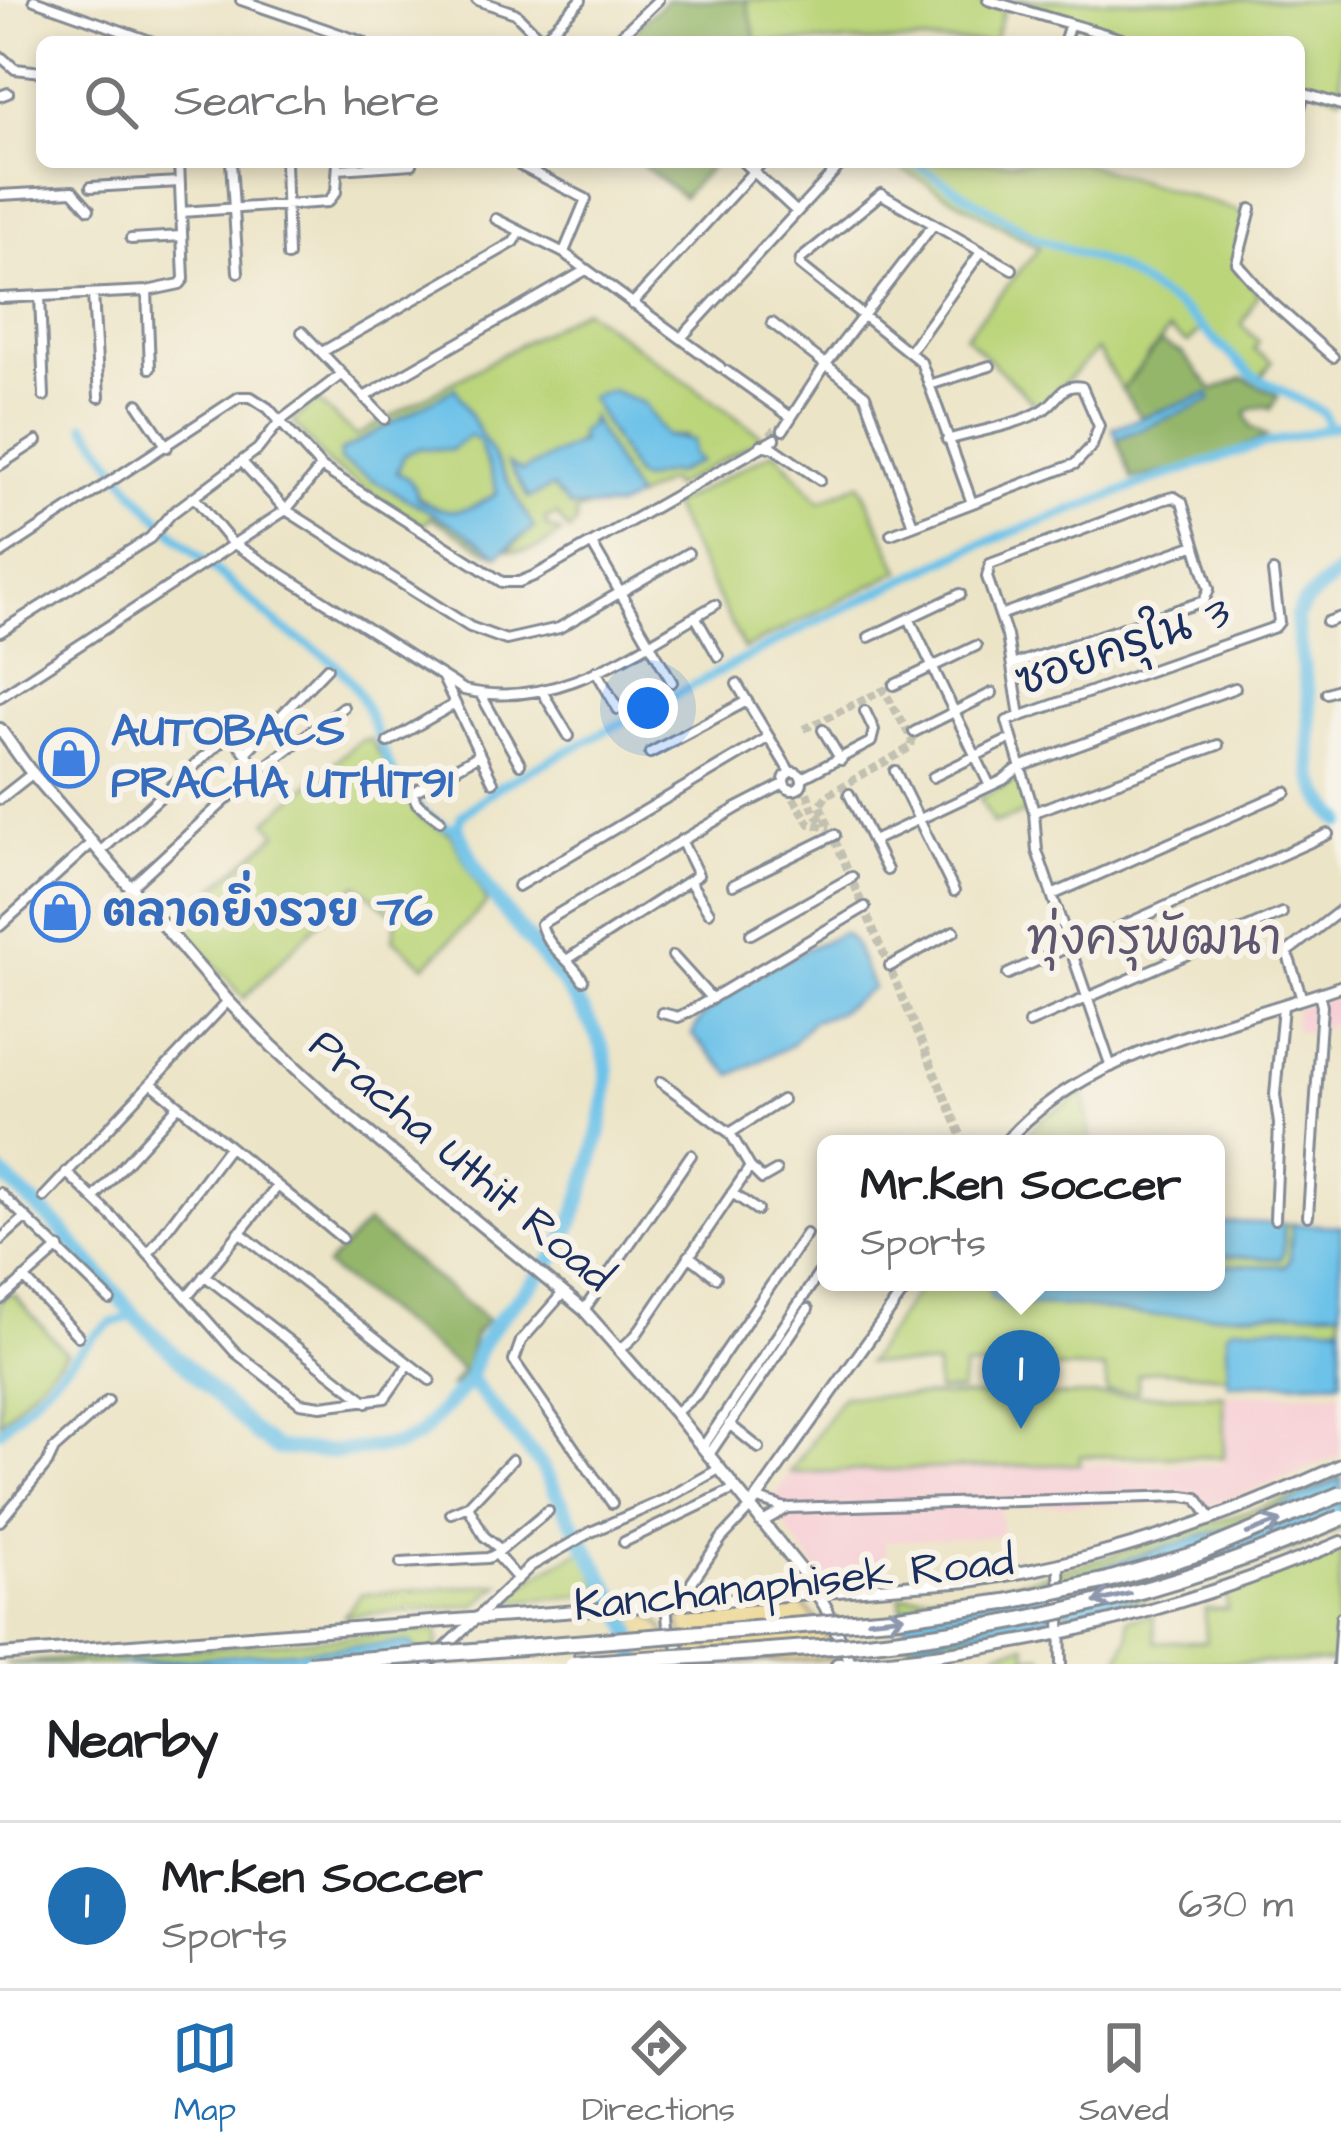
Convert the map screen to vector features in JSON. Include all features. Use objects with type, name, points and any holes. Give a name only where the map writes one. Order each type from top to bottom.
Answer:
[{"type":"highway","name":"Kanchanaphisek Road","points":[[309,1664],[890,1618],[1005,1602],[1108,1580],[1199,1553],[1341,1494]]},
{"type":"highway","name":"Kanchanaphisek Road","points":[[573,1664],[901,1638],[1009,1622],[1211,1569],[1341,1518]]},
{"type":"main road","name":"Pracha Uthit Road","points":[[0,729],[228,1001],[322,1093],[584,1310],[620,1348],[734,1489],[754,1504],[761,1522],[819,1595],[850,1664]]},
{"type":"main road","points":[[0,1655],[921,1588],[1059,1564],[1210,1517],[1341,1466]]},
{"type":"main road","points":[[836,1664],[940,1655],[1059,1634],[1222,1589],[1341,1542]]},
{"type":"street","points":[[34,0],[136,36]]},
{"type":"street","points":[[241,0],[346,36]]},
{"type":"street","points":[[477,0],[512,12],[541,36]]},
{"type":"street","points":[[512,12],[516,0]]},
{"type":"street","points":[[545,36],[581,0]]},
{"type":"street","points":[[620,36],[658,0]]},
{"type":"street","points":[[988,0],[1111,36]]},
{"type":"street","points":[[1066,36],[1070,24]]},
{"type":"street","points":[[0,56],[15,69],[36,71]]},
{"type":"street","points":[[1305,94],[1341,105]]},
{"type":"street","points":[[0,298],[173,288],[184,279],[179,168]]},
{"type":"street","points":[[231,168],[238,272]]},
{"type":"street","points":[[285,168],[288,256]]},
{"type":"street","points":[[181,212],[328,202],[335,197],[338,168]]},
{"type":"street","points":[[525,168],[586,199],[564,253]]},
{"type":"street","points":[[749,168],[797,212]]},
{"type":"street","points":[[632,304],[757,168]]},
{"type":"street","points":[[681,338],[838,168]]},
{"type":"street","points":[[91,187],[180,182]]},
{"type":"street","points":[[0,195],[73,191],[89,209]]},
{"type":"street","points":[[972,503],[921,362],[803,270],[801,259],[881,194],[888,194],[1012,269]]},
{"type":"street","points":[[1251,209],[1237,263],[1269,300],[1333,357]]},
{"type":"street","points":[[496,219],[564,253],[723,369],[784,424],[933,225]]},
{"type":"street","points":[[322,352],[514,242],[520,232]]},
{"type":"street","points":[[130,239],[182,236]]},
{"type":"street","points":[[910,351],[981,252]]},
{"type":"street","points":[[364,397],[586,270]]},
{"type":"street","points":[[146,291],[150,368]]},
{"type":"street","points":[[93,294],[99,398]]},
{"type":"street","points":[[40,296],[44,396]]},
{"type":"street","points":[[772,323],[870,402],[913,525]]},
{"type":"street","points":[[302,332],[385,419]]},
{"type":"street","points":[[929,386],[990,366]]},
{"type":"street","points":[[0,632],[150,538],[171,514],[242,462],[280,421],[342,374]]},
{"type":"street","points":[[891,534],[1082,460],[1100,433],[1100,425],[1082,387],[1076,384],[1042,411],[947,440]]},
{"type":"street","points":[[0,554],[239,397],[251,397],[280,421],[321,467],[502,582],[536,575],[772,437]]},
{"type":"street","points":[[138,404],[167,447]]},
{"type":"street","points":[[0,465],[37,441]]},
{"type":"street","points":[[760,445],[774,448],[820,480]]},
{"type":"street","points":[[242,462],[286,510],[488,637],[506,640],[559,628],[688,553]]},
{"type":"street","points":[[0,697],[286,510],[321,467]]},
{"type":"street","points":[[194,497],[231,542],[464,690],[480,694],[543,693],[596,671],[716,604]]},
{"type":"street","points":[[1012,665],[1204,601],[1209,589],[1182,502],[1174,497],[1162,500],[989,564],[987,577],[1012,665],[1020,716]]},
{"type":"street","points":[[592,544],[672,682]]},
{"type":"street","points":[[1000,615],[1196,545]]},
{"type":"street","name":"ซอยครุใน 3","points":[[1112,1067],[1034,838],[1034,812],[1007,722],[1275,627],[1279,622],[1273,572]]},
{"type":"street","points":[[869,637],[960,594]]},
{"type":"street","points":[[695,616],[718,656]]},
{"type":"street","points":[[1327,622],[1341,617]]},
{"type":"street","points":[[909,618],[990,786]]},
{"type":"street","points":[[894,685],[976,646]]},
{"type":"street","points":[[247,751],[328,668]]},
{"type":"street","points":[[596,671],[618,710]]},
{"type":"street","points":[[442,676],[493,782]]},
{"type":"street","points":[[737,684],[790,772],[802,778]]},
{"type":"street","points":[[873,841],[1003,780],[1235,688]]},
{"type":"street","points":[[1328,693],[1341,688]]},
{"type":"street","points":[[543,693],[568,736]]},
{"type":"street","points":[[914,732],[992,693]]},
{"type":"street","points":[[480,694],[520,764]]},
{"type":"street","points":[[650,753],[747,701]]},
{"type":"street","points":[[388,742],[453,705]]},
{"type":"street","points":[[131,887],[260,771],[343,707]]},
{"type":"street","points":[[784,784],[796,790],[802,778],[842,760],[874,736],[865,711]]},
{"type":"street","points":[[823,730],[842,760]]},
{"type":"street","points":[[0,926],[230,734],[260,771]]},
{"type":"street","points":[[518,886],[769,737]]},
{"type":"street","points":[[933,777],[1006,741]]},
{"type":"street","points":[[1034,812],[1218,745]]},
{"type":"street","points":[[440,820],[417,803],[412,793],[479,755]]},
{"type":"street","points":[[895,771],[954,891]]},
{"type":"street","points":[[583,980],[568,959],[560,957],[541,924],[784,784],[790,772]]},
{"type":"street","points":[[0,799],[33,773]]},
{"type":"street","points":[[1052,895],[1286,793]]},
{"type":"street","points":[[849,794],[887,870]]},
{"type":"street","points":[[733,885],[835,835]]},
{"type":"street","points":[[1008,974],[1328,835]]},
{"type":"street","points":[[568,959],[690,882],[699,870],[681,840]]},
{"type":"street","points":[[751,934],[852,877]]},
{"type":"street","points":[[690,882],[709,912]]},
{"type":"street","points":[[662,1013],[678,1017],[865,907]]},
{"type":"street","points":[[1302,1000],[1287,952],[1341,910]]},
{"type":"street","points":[[1029,1023],[1282,913]]},
{"type":"street","points":[[890,966],[954,932]]},
{"type":"street","points":[[673,956],[712,999]]},
{"type":"street","points":[[1013,1135],[1040,1107],[1112,1067],[1341,986]]},
{"type":"street","points":[[1308,1216],[1322,1006],[1318,994]]},
{"type":"street","points":[[44,1197],[228,1001]]},
{"type":"street","points":[[1275,1219],[1276,1095],[1283,1006]]},
{"type":"street","points":[[661,1082],[730,1132],[750,1167],[763,1179],[776,1171]]},
{"type":"street","points":[[151,1083],[342,1238]]},
{"type":"street","points":[[730,1132],[782,1100]]},
{"type":"street","points":[[94,1198],[177,1107]]},
{"type":"street","points":[[148,1254],[229,1147]]},
{"type":"street","points":[[584,1310],[691,1155]]},
{"type":"street","points":[[620,1348],[635,1335],[750,1167]]},
{"type":"street","points":[[66,1172],[148,1254],[235,1352],[300,1403],[308,1407],[385,1398],[408,1365]]},
{"type":"street","points":[[187,1297],[277,1186]]},
{"type":"street","points":[[0,1193],[110,1300]]},
{"type":"street","points":[[732,1193],[758,1210]]},
{"type":"street","points":[[0,1240],[26,1216]]},
{"type":"street","points":[[239,1232],[430,1380]]},
{"type":"street","points":[[675,1413],[696,1395],[806,1234]]},
{"type":"street","points":[[0,1300],[58,1248]]},
{"type":"street","points":[[689,1256],[716,1277]]},
{"type":"street","points":[[204,1275],[367,1402]]},
{"type":"street","points":[[705,1452],[817,1277]]},
{"type":"street","points":[[24,1278],[78,1336]]},
{"type":"street","points":[[692,1582],[721,1539],[754,1504],[904,1291]]},
{"type":"street","points":[[563,1293],[521,1341],[514,1361],[612,1503]]},
{"type":"street","points":[[705,1452],[808,1309]]},
{"type":"street","points":[[0,1521],[54,1449],[108,1401]]},
{"type":"street","points":[[729,1424],[759,1448]]},
{"type":"street","points":[[451,1513],[468,1506],[512,1460]]},
{"type":"street","points":[[428,1664],[532,1566],[718,1469]]},
{"type":"street","points":[[624,1541],[734,1489]]},
{"type":"street","points":[[754,1504],[787,1508],[1183,1496],[1197,1498],[1210,1517]]},
{"type":"street","points":[[468,1506],[484,1536],[518,1579]]},
{"type":"street","points":[[761,1522],[787,1508]]},
{"type":"street","points":[[401,1563],[488,1558],[548,1511]]},
{"type":"street","points":[[1059,1564],[1061,1664]]},
{"type":"street","points":[[665,1604],[674,1640],[687,1664]]},
{"type":"street","points":[[1338,1664],[1341,1617]]},
{"type":"shaded area","points":[[1341,995],[1341,1024],[1324,1025],[1323,1033],[1295,1031],[1295,1009]]},
{"type":"shaded area","points":[[1341,1392],[1341,1455],[1284,1479],[1208,1507],[1193,1503],[1001,1506],[1001,1536],[885,1541],[886,1575],[825,1579],[790,1534],[773,1500],[790,1473],[1080,1464],[1223,1465],[1224,1395]]},
{"type":"green space","points":[[667,0],[746,0],[755,36],[628,36]]},
{"type":"green space","points":[[746,0],[973,0],[1004,9],[996,36],[755,36]]},
{"type":"green space","points":[[1014,0],[1341,0],[1341,96],[1305,86],[1305,36],[1134,36]]},
{"type":"green space","points":[[647,168],[710,168],[683,197]]},
{"type":"green space","points":[[900,168],[1098,168],[1239,211],[1244,218],[1235,263],[1258,294],[1242,325],[1259,342],[1254,350],[1272,362],[1259,380],[1201,330],[1188,343],[1169,330],[1122,390],[1097,350],[1039,408],[965,336],[1039,248]]},
{"type":"green space","points":[[584,309],[764,437],[673,487],[668,481],[636,498],[592,420],[580,439],[553,458],[522,472],[510,466],[528,498],[552,487],[570,507],[589,507],[576,512],[576,523],[569,531],[557,515],[545,519],[547,527],[561,533],[523,551],[508,550],[534,528],[455,389],[340,452],[341,461],[498,555],[431,517],[424,526],[329,465],[293,422],[316,400],[356,436]],"holes":[[[611,391],[643,403],[666,436],[686,436],[699,460],[641,480],[635,476],[591,398]]]},
{"type":"green space","points":[[1160,342],[1182,353],[1213,390],[1243,378],[1275,394],[1278,397],[1270,409],[1249,410],[1246,415],[1251,427],[1267,436],[1209,462],[1132,479],[1117,439],[1211,400],[1208,394],[1141,417],[1122,390]]},
{"type":"green space","points":[[470,434],[480,442],[497,493],[481,503],[442,510],[420,497],[397,473],[404,455],[420,448],[451,450]]},
{"type":"green space","points":[[775,451],[820,502],[860,483],[900,571],[744,649],[671,506]]},
{"type":"green space","points":[[370,739],[419,817],[450,834],[487,903],[425,966],[393,939],[397,917],[357,884],[244,998],[176,921],[277,834],[267,821],[359,741]]},
{"type":"green space","points":[[1017,781],[1023,785],[1031,811],[993,824],[980,798]]},
{"type":"green space","points":[[1084,1094],[1090,1135],[1027,1135],[1043,1118]]},
{"type":"green space","points":[[367,1223],[487,1320],[475,1334],[462,1382],[451,1386],[462,1370],[326,1266]]},
{"type":"green space","points":[[1284,1224],[1292,1224],[1290,1260],[1285,1266],[1225,1265],[1225,1256],[1280,1259]]},
{"type":"green space","points":[[917,1291],[993,1291],[1009,1304],[1152,1316],[1341,1310],[1341,1324],[1296,1327],[1225,1376],[1156,1370],[1138,1375],[1138,1391],[1107,1392],[1105,1369],[964,1367],[961,1391],[937,1391],[936,1366],[867,1363]]},
{"type":"green space","points":[[8,1294],[66,1353],[0,1423],[0,1302]]},
{"type":"green space","points":[[1224,1395],[1224,1457],[1080,1456],[1080,1464],[790,1473],[843,1396]]},
{"type":"green space","points":[[1341,1476],[1341,1529],[1288,1552],[1129,1604],[909,1650],[900,1596],[965,1591],[1058,1572],[1271,1504]]},
{"type":"green space","points":[[1341,1547],[1334,1662],[1117,1664],[1129,1637],[1128,1619],[1153,1615],[1156,1642],[1206,1641],[1205,1609],[1227,1609],[1226,1594]]},
{"type":"green space","points":[[583,1550],[603,1594],[504,1602],[535,1576]]},
{"type":"green space","points":[[500,1584],[476,1605],[344,1616],[361,1594]]},
{"type":"green space","points":[[437,1630],[438,1644],[422,1664],[5,1664]]},
{"type":"green space","points":[[1026,1645],[1027,1657],[1043,1656],[1043,1664],[998,1664],[997,1652]]},
{"type":"sand","points":[[799,1601],[822,1627],[833,1659],[692,1664],[678,1620],[685,1614]]},
{"type":"sand","points":[[647,1612],[662,1625],[678,1664],[645,1664],[630,1614]]},
{"type":"water","points":[[455,388],[534,528],[498,555],[340,461],[340,452]],"holes":[[[470,435],[480,442],[497,493],[477,505],[458,511],[438,508],[417,498],[411,482],[397,473],[404,455],[420,448],[451,450]]]},
{"type":"water","points":[[611,390],[643,403],[666,436],[693,440],[693,456],[700,461],[674,474],[642,480],[635,476],[590,397]]},
{"type":"water","points":[[1209,394],[1211,400],[1117,439],[1113,428]]},
{"type":"water","points":[[591,417],[636,498],[617,507],[570,507],[552,487],[529,498],[508,464],[522,471],[582,441],[579,433]]},
{"type":"water","points":[[843,933],[853,941],[873,988],[837,1013],[811,1022],[791,1045],[732,1075],[692,1035],[701,1018],[735,988]]},
{"type":"water","points":[[1225,1224],[1284,1224],[1280,1259],[1225,1256]]},
{"type":"water","points":[[1292,1224],[1341,1226],[1341,1310],[1152,1316],[1010,1304],[991,1298],[990,1291],[1225,1291],[1225,1265],[1285,1266],[1290,1260]]},
{"type":"water","points":[[1341,1324],[1341,1381],[1228,1384],[1227,1331],[1234,1327]]},
{"type":"water","points":[[1341,1479],[1341,1523],[1251,1564],[1069,1616],[1062,1598],[1064,1579],[1251,1520]]},
{"type":"water","points":[[1045,1581],[1050,1585],[1053,1617],[914,1642],[905,1627],[903,1609],[920,1603],[993,1595]]},
{"type":"water","points":[[411,1642],[417,1652],[412,1664],[116,1664]]},
{"type":"waterway","points":[[922,168],[1036,238],[1114,266],[1183,310],[1252,375],[1324,413],[1329,427]]},
{"type":"waterway","points":[[85,425],[167,526],[276,623],[343,672],[369,715],[398,783],[431,818],[457,830],[461,816],[498,787],[811,624],[971,548],[1155,479],[1341,425]]},
{"type":"waterway","points":[[1341,571],[1305,602],[1296,618],[1308,695],[1313,776],[1341,821]]},
{"type":"waterway","points":[[457,830],[487,887],[587,1017],[599,1039],[607,1076],[595,1150],[565,1238],[498,1321],[476,1358],[470,1380],[541,1465],[629,1625],[639,1664]]},
{"type":"waterway","points":[[0,1173],[59,1227],[135,1316],[276,1448],[334,1452],[397,1445],[419,1435],[470,1380]]},
{"type":"waterway","points":[[0,1432],[95,1335],[111,1323],[135,1316]]},
{"type":"tunnel","points":[[770,435],[779,426]]},
{"type":"tunnel","points":[[804,729],[884,690],[912,740],[911,747],[827,795],[820,805],[961,1135]]},
{"type":"tunnel","points":[[803,781],[814,812],[826,824]]},
{"type":"tunnel","points":[[787,788],[810,824],[830,828]]},
{"type":"place","name":"AUTOBACS PRACHA UTHIT91","points":[[69,758]]},
{"type":"place","name":"ตลาดยิ่งรวย 76","points":[[60,912]]},
{"type":"place","name":"Mr.Ken Soccer","points":[[1021,1429]]},
{"type":"district","name":"ทุ่งครุพัฒนา","points":[[1154,939]]}]
